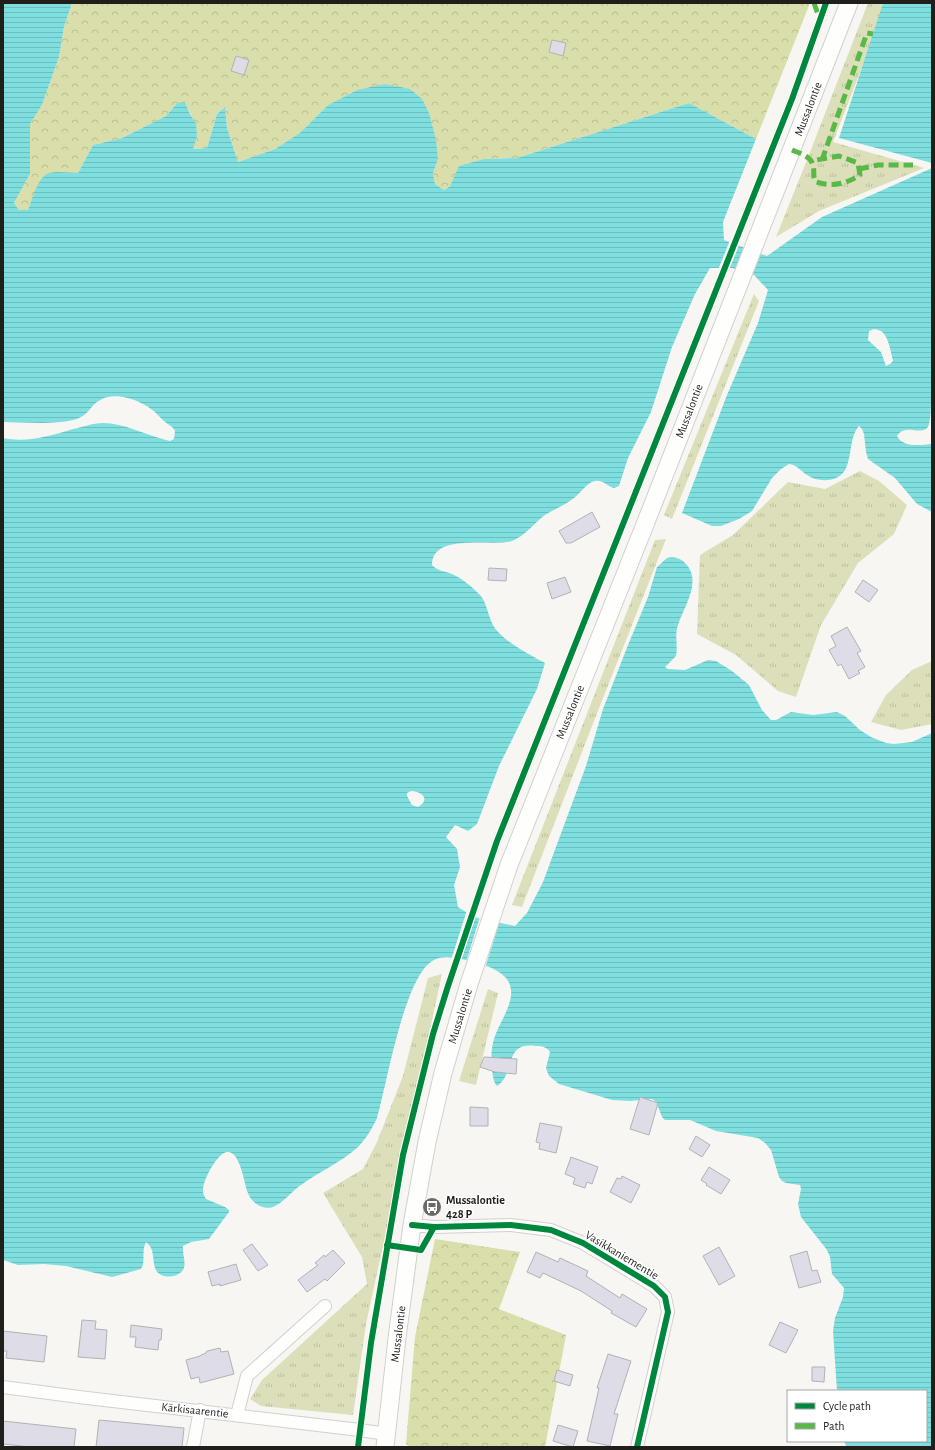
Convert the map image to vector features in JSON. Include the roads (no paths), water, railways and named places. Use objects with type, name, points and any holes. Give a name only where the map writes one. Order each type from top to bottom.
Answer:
[{"type":"main road","name":"Mussalontie","points":[[386,1441],[397,1338],[412,1225],[443,1073],[469,984],[509,865],[850,3]]},
{"type":"street","name":"Vasikkaniementie","points":[[412,1225],[434,1227],[511,1225],[551,1230],[583,1243],[654,1286],[665,1297],[668,1312],[637,1447]]},
{"type":"street","points":[[237,1415],[247,1376],[325,1306]]},
{"type":"street","name":"Kärkisaarentie","points":[[3,1387],[360,1430],[386,1441]]},
{"type":"street","points":[[193,1447],[200,1410]]},
{"type":"water","points":[[3,3],[72,3],[64,27],[59,57],[42,105],[30,124],[30,174],[14,203],[19,210],[28,210],[36,189],[45,175],[56,172],[78,173],[93,145],[122,138],[166,116],[177,103],[185,102],[196,123],[197,136],[193,149],[207,148],[217,114],[225,107],[227,128],[238,162],[275,149],[301,132],[328,105],[357,90],[385,84],[410,89],[422,99],[429,113],[436,140],[438,159],[433,173],[435,184],[444,190],[450,186],[459,166],[484,159],[517,158],[689,103],[756,139],[723,222],[724,240],[767,256],[822,217],[932,168],[932,396],[930,419],[926,429],[918,431],[907,430],[900,432],[897,436],[900,440],[908,444],[932,444],[932,512],[917,504],[895,478],[868,459],[864,434],[859,426],[853,438],[849,461],[843,473],[834,479],[814,479],[797,467],[789,464],[781,469],[772,478],[752,511],[739,519],[721,526],[712,526],[682,513],[727,395],[758,323],[768,290],[754,275],[732,268],[710,268],[695,294],[672,347],[651,412],[628,458],[619,486],[614,488],[600,481],[592,482],[574,498],[541,518],[517,539],[503,542],[452,544],[442,548],[435,555],[432,565],[439,570],[455,576],[471,587],[483,599],[491,621],[497,631],[516,647],[545,663],[537,689],[499,766],[477,824],[468,831],[455,825],[446,837],[457,849],[460,867],[454,885],[458,907],[474,917],[515,926],[527,913],[543,882],[586,766],[603,709],[648,597],[657,567],[667,558],[672,557],[682,560],[691,571],[692,579],[690,596],[677,628],[676,656],[665,667],[668,669],[685,670],[708,660],[716,661],[732,671],[749,685],[762,710],[771,720],[776,720],[791,712],[813,715],[837,712],[845,716],[860,730],[871,737],[886,743],[894,744],[912,742],[932,733],[932,1447],[846,1446],[844,1442],[927,1442],[927,1390],[837,1390],[833,1331],[835,1318],[843,1297],[844,1288],[832,1274],[830,1257],[827,1250],[801,1217],[798,1204],[801,1189],[800,1185],[782,1181],[779,1177],[771,1150],[765,1143],[758,1138],[716,1131],[690,1120],[665,1120],[662,1117],[657,1104],[652,1099],[630,1101],[612,1100],[559,1084],[549,1076],[546,1068],[550,1052],[547,1049],[538,1046],[526,1046],[519,1048],[514,1053],[503,1081],[497,1086],[493,1076],[491,1062],[492,1050],[494,1039],[508,1008],[511,992],[510,984],[505,977],[492,968],[466,960],[450,957],[438,958],[423,970],[414,986],[405,1008],[377,1118],[371,1130],[357,1148],[337,1163],[301,1185],[279,1204],[268,1208],[258,1205],[250,1197],[236,1157],[232,1153],[227,1152],[219,1157],[211,1168],[205,1181],[203,1192],[206,1199],[225,1207],[229,1210],[229,1212],[209,1239],[191,1242],[183,1246],[185,1263],[184,1268],[177,1275],[164,1276],[156,1271],[151,1248],[146,1242],[141,1269],[112,1277],[66,1266],[44,1264],[18,1265],[3,1260],[3,438],[21,440],[38,438],[92,424],[103,423],[127,427],[170,441],[174,439],[175,431],[146,406],[134,400],[114,396],[98,401],[79,418],[64,422],[3,422]],"holes":[[[874,329],[881,331],[887,338],[893,361],[886,366],[881,352],[868,340],[869,331]],[[415,791],[424,796],[424,802],[418,807],[412,805],[407,796],[407,793]]]},
{"type":"water","points":[[883,3],[932,3],[932,163],[839,138]]},
{"type":"place","name":"Mussalontie 428 P","points":[[432,1207]]}]
